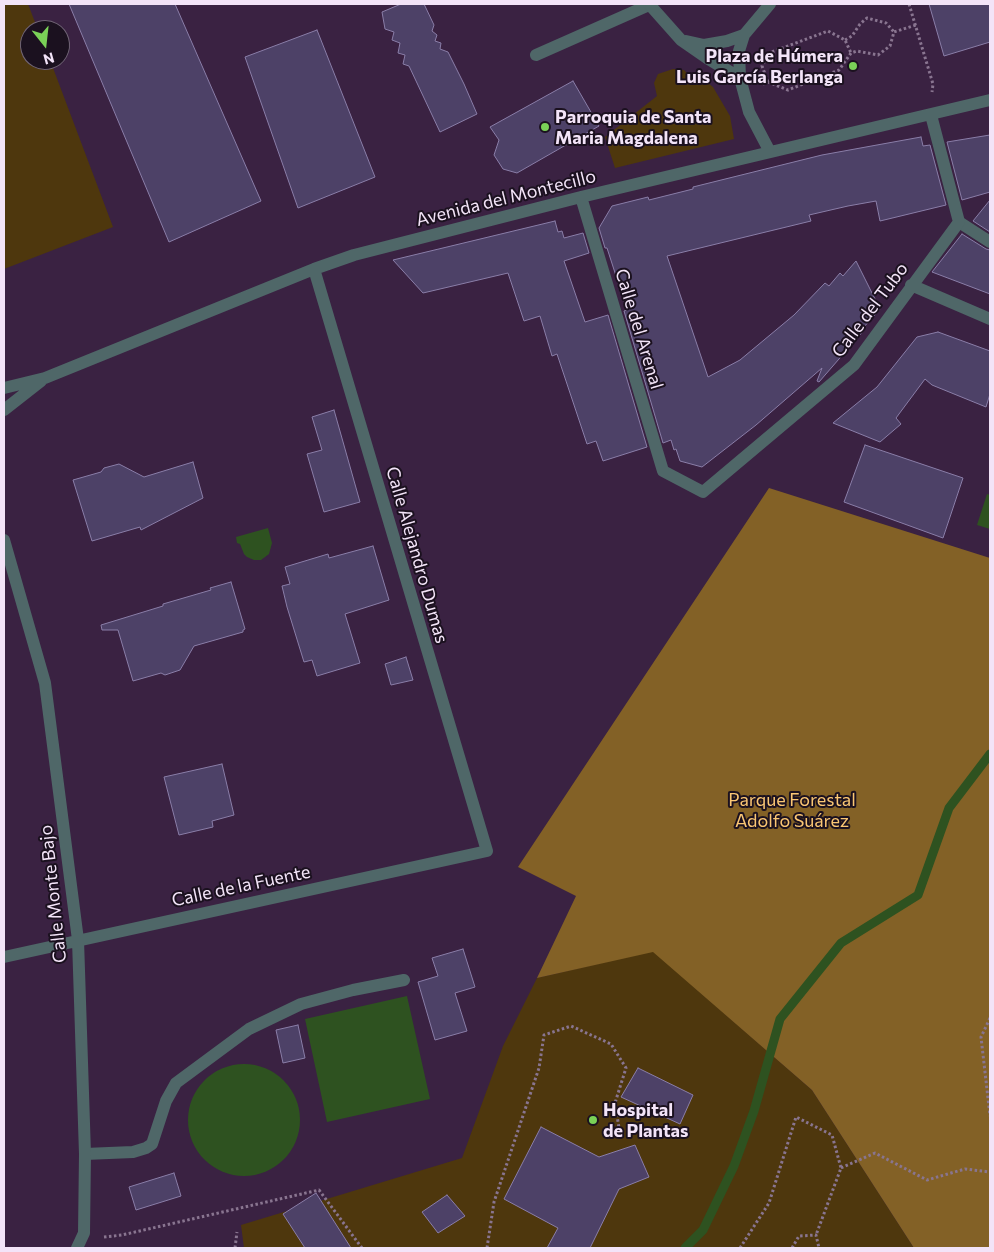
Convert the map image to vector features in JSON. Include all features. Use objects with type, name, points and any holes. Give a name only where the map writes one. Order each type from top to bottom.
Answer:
[{"type":"street","points":[[536,55],[649,4],[682,40],[740,78]]},
{"type":"street","points":[[770,4],[744,35],[739,52],[740,78],[749,112],[770,152]]},
{"type":"street","points":[[682,40],[704,45],[727,41],[744,35]]},
{"type":"street","name":"Avenida del Montecillo","points":[[4,388],[45,378],[314,268],[393,244],[581,197],[990,100]]},
{"type":"street","points":[[931,115],[959,222],[990,242]]},
{"type":"street","name":"Calle del Arenal","points":[[581,197],[663,471]]},
{"type":"street","name":"Calle del Tubo","points":[[663,471],[703,492],[854,365],[959,222]]},
{"type":"street","name":"Calle Alejandro Dumas","points":[[314,268],[487,851]]},
{"type":"street","points":[[911,285],[990,319]]},
{"type":"street","name":"Avenida del Montecillo","points":[[4,410],[45,378]]},
{"type":"street","name":"Calle Monte Bajo","points":[[4,540],[45,683],[78,940],[85,1154],[84,1233],[77,1248]]},
{"type":"street","name":"Calle de la Fuente","points":[[4,957],[487,851]]},
{"type":"street","points":[[85,1154],[133,1152],[152,1144],[166,1100],[176,1083],[249,1029],[301,1004],[353,990],[404,980]]},
{"type":"path","points":[[909,4],[932,84],[931,115]]},
{"type":"path","points":[[844,40],[852,36],[860,24],[867,18],[886,23],[894,32]]},
{"type":"path","points":[[894,32],[916,25]]},
{"type":"path","points":[[768,82],[762,66],[769,53],[828,31],[844,40],[851,53]]},
{"type":"path","points":[[743,91],[768,82],[788,90],[839,70],[851,53],[857,51],[878,55],[890,46],[894,32]]},
{"type":"path","points":[[990,1018],[981,1037],[990,1116]]},
{"type":"path","points":[[487,1248],[494,1202],[539,1068],[544,1035],[572,1026],[610,1044],[626,1068],[615,1103],[620,1134]]},
{"type":"path","points":[[740,1248],[770,1203],[796,1117],[832,1135],[842,1168],[816,1235],[819,1248]]},
{"type":"path","points":[[842,1168],[875,1153],[927,1180],[966,1169],[990,1172]]},
{"type":"path","points":[[84,1233],[95,1238],[122,1235],[319,1190],[362,1248]]},
{"type":"path","points":[[235,1248],[236,1232]]},
{"type":"path","points":[[792,1248],[799,1236],[816,1235]]},
{"type":"shaded area","points":[[4,4],[28,4],[34,20],[20,20],[20,70],[54,70],[113,227],[4,269]]},
{"type":"shaded area","points":[[673,69],[684,70],[693,79],[704,80],[713,87],[730,116],[734,139],[615,168],[605,137],[657,96],[654,83],[658,74]]},
{"type":"shaded area","points":[[987,494],[990,495],[990,529],[977,525]]},
{"type":"shaded area","points":[[268,528],[272,543],[269,554],[261,560],[247,557],[240,544],[237,543],[236,537]]},
{"type":"shaded area","points":[[653,951],[812,1090],[914,1248],[244,1248],[241,1225],[462,1158],[503,1046],[537,978]]},
{"type":"shaded area","points":[[407,996],[430,1099],[327,1122],[305,1019]]},
{"type":"shaded area","points":[[244,1064],[265,1068],[284,1080],[296,1099],[300,1120],[296,1141],[284,1160],[265,1172],[244,1176],[223,1172],[204,1160],[192,1141],[188,1120],[192,1099],[204,1080],[223,1068]]},
{"type":"green space","name":"Parque Forestal Adolfo Suárez","points":[[769,488],[990,558],[990,1248],[914,1248],[812,1090],[653,952],[537,978],[576,896],[518,867]]},
{"type":"building","points":[[69,4],[175,4],[261,201],[169,242]]},
{"type":"building","points":[[401,4],[424,4],[434,25],[432,31],[437,35],[435,41],[441,43],[440,49],[448,52],[477,114],[440,132],[409,66],[403,64],[405,55],[398,53],[400,43],[392,40],[394,32],[385,29],[382,12]]},
{"type":"building","points":[[929,4],[990,4],[990,42],[944,56]]},
{"type":"building","points":[[317,30],[375,177],[298,208],[245,57]]},
{"type":"building","name":"Parroquia de Santa Maria Magdalena","points":[[573,81],[599,126],[517,173],[503,169],[494,155],[499,140],[490,127]]},
{"type":"building","points":[[990,135],[990,192],[962,200],[947,142]]},
{"type":"building","points":[[921,137],[923,146],[930,145],[946,205],[880,221],[876,201],[848,206],[809,215],[811,221],[667,256],[708,377],[740,360],[794,315],[825,283],[829,286],[840,273],[843,276],[856,261],[880,309],[819,382],[817,381],[822,368],[756,425],[702,467],[680,461],[671,440],[663,443],[624,311],[627,310],[599,228],[612,206],[648,197],[649,200],[693,189],[693,187],[822,155]]},
{"type":"building","points":[[990,200],[990,232],[973,221]]},
{"type":"building","points":[[555,221],[558,232],[562,231],[564,238],[583,233],[589,253],[564,261],[585,322],[608,315],[647,447],[603,461],[596,441],[587,444],[557,354],[552,356],[540,316],[524,321],[508,273],[423,293],[393,260]]},
{"type":"building","points":[[962,234],[990,250],[990,294],[932,272]]},
{"type":"building","points":[[938,332],[990,351],[990,394],[986,407],[932,385],[925,379],[896,418],[901,424],[880,442],[833,423],[877,387],[917,337]]},
{"type":"building","points":[[334,410],[360,502],[324,512],[307,454],[322,450],[312,417]]},
{"type":"building","points":[[865,445],[963,478],[943,538],[844,502]]},
{"type":"building","points":[[193,462],[203,498],[141,530],[140,527],[92,541],[73,480],[101,472],[104,468],[119,464],[144,477]]},
{"type":"building","points":[[373,546],[389,600],[345,614],[360,663],[317,676],[312,660],[304,662],[287,607],[282,586],[290,584],[285,567],[328,554],[329,558]]},
{"type":"building","points":[[231,582],[245,629],[243,632],[194,646],[180,670],[133,681],[118,630],[102,630],[101,625]]},
{"type":"building","points":[[406,657],[413,680],[391,685],[385,664]]},
{"type":"building","points":[[222,764],[234,815],[212,821],[213,827],[179,835],[164,777]]},
{"type":"building","points":[[463,949],[475,987],[455,993],[467,1031],[435,1040],[418,982],[438,976],[432,958]]},
{"type":"building","points":[[298,1025],[305,1058],[283,1063],[276,1030]]},
{"type":"building","points":[[638,1068],[693,1095],[680,1124],[621,1097]]},
{"type":"building","points":[[541,1127],[599,1157],[635,1145],[649,1177],[619,1189],[590,1248],[547,1248],[558,1228],[504,1199]]},
{"type":"building","points":[[174,1173],[181,1196],[136,1210],[129,1187]]},
{"type":"building","points":[[316,1193],[351,1248],[305,1248],[283,1214]]},
{"type":"building","points":[[447,1195],[465,1216],[438,1233],[422,1212]]},
{"type":"waterway","points":[[685,1248],[703,1230],[734,1166],[754,1111],[780,1019],[841,943],[918,895],[949,808],[990,754]]},
{"type":"place","name":"Plaza de Húmera Luis García Berlanga","points":[[853,66]]},
{"type":"place","name":"Parroquia de Santa Maria Magdalena","points":[[545,127]]},
{"type":"place","name":"Hospital de Plantas","points":[[593,1120]]}]
